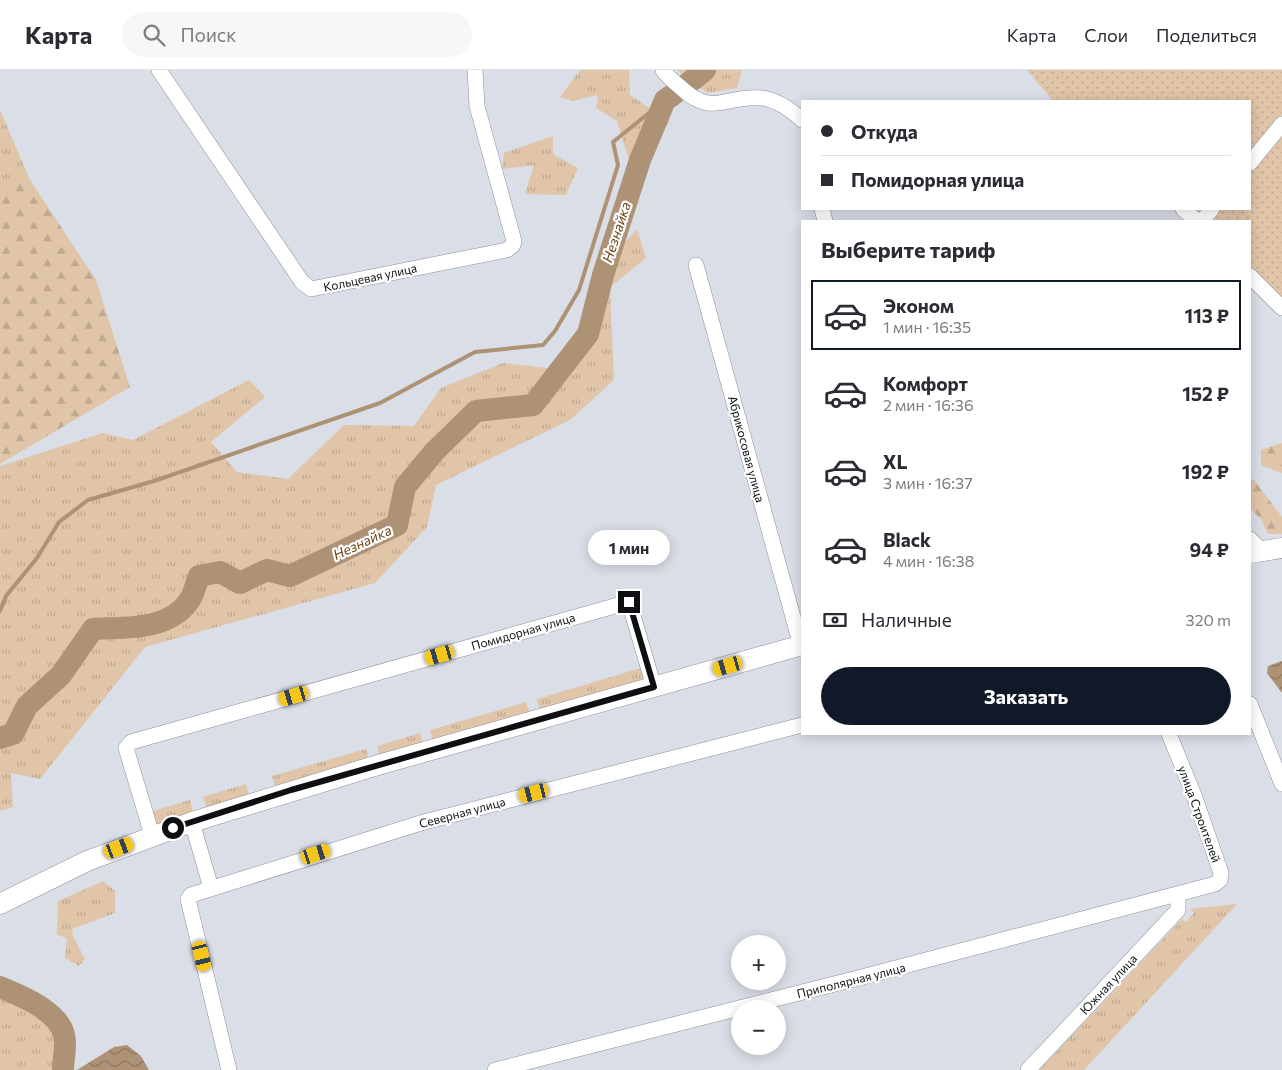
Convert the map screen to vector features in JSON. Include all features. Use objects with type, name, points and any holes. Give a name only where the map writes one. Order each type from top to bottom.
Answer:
[{"type":"street","name":"Кольцевая улица","points":[[159,70],[302,282],[312,289],[507,250],[513,245],[514,241],[477,106],[475,70]]},
{"type":"street","points":[[663,70],[685,92],[699,102],[717,104],[762,98],[785,106],[801,119]]},
{"type":"street","points":[[1251,161],[1282,124]]},
{"type":"street","points":[[1186,210],[1204,217]]},
{"type":"street","name":"Абрикосовая улица","points":[[696,265],[801,641]]},
{"type":"street","points":[[1251,277],[1282,308]]},
{"type":"street","points":[[1254,547],[1282,548]]},
{"type":"street","name":"Помидорная улица","points":[[152,835],[126,748],[131,742],[629,602],[654,687]]},
{"type":"street","points":[[0,904],[87,861],[152,835],[378,765],[654,687],[801,641]]},
{"type":"street","points":[[1251,706],[1282,784]]},
{"type":"street","name":"Северная улица","points":[[229,1070],[188,899],[191,895],[424,822],[801,725]]},
{"type":"street","name":"улица Строителей","points":[[1169,735],[1194,795],[1221,873],[1220,880],[1215,884],[1178,895]]},
{"type":"street","points":[[192,822],[211,888]]},
{"type":"street","name":"Приполярная улица","points":[[494,1070],[1178,895]]},
{"type":"street","name":"Южная улица","points":[[1028,1070],[1178,910],[1178,895]]},
{"type":"green space","points":[[580,70],[629,70],[630,95],[670,122],[629,160],[617,121],[596,108],[598,95],[572,101],[560,97]]},
{"type":"green space","points":[[677,70],[742,70],[737,88],[707,93]]},
{"type":"green space","points":[[1027,70],[1282,70],[1282,300],[1251,270],[1251,220],[1204,220],[1194,210],[1251,210],[1251,100],[1052,100]]},
{"type":"green space","points":[[0,110],[30,180],[0,188]]},
{"type":"green space","points":[[553,136],[553,154],[578,168],[566,195],[525,194],[534,165],[502,169],[504,153]]},
{"type":"green space","points":[[30,180],[96,280],[130,387],[0,464],[0,188]]},
{"type":"green space","points":[[637,229],[646,258],[610,287],[614,380],[570,420],[436,485],[427,527],[375,583],[145,647],[40,779],[11,773],[13,807],[0,811],[0,466],[103,433],[133,440],[249,380],[265,397],[211,442],[237,472],[288,479],[344,425],[414,426],[441,388],[503,363],[573,371],[593,277]]},
{"type":"green space","points":[[1282,443],[1282,473],[1261,465],[1261,450]]},
{"type":"green space","points":[[1251,479],[1254,480],[1282,517],[1282,534],[1268,534],[1261,519],[1251,509]]},
{"type":"green space","points":[[641,668],[644,680],[540,711],[537,699]]},
{"type":"green space","points":[[526,702],[530,714],[433,742],[430,730]]},
{"type":"green space","points":[[420,733],[423,745],[380,757],[377,746]]},
{"type":"green space","points":[[366,749],[369,760],[275,787],[272,776]]},
{"type":"green space","points":[[246,784],[249,796],[207,809],[203,797]]},
{"type":"green space","points":[[190,800],[193,813],[160,824],[155,823],[150,812]]},
{"type":"green space","points":[[103,881],[115,891],[115,913],[72,929],[73,936],[85,959],[79,966],[65,958],[67,938],[57,935],[58,901]]},
{"type":"green space","points":[[1237,904],[1084,1070],[1039,1070],[1182,919],[1186,922],[1194,913],[1190,909]]},
{"type":"green space","points":[[0,987],[54,1025],[60,1034],[58,1070],[0,1070]]},
{"type":"water","points":[[1282,661],[1282,693],[1267,673],[1268,666]]},
{"type":"water","points":[[127,1045],[141,1056],[149,1070],[77,1070],[114,1047]]},
{"type":"waterway","name":"Незнайка","points":[[686,85],[705,70]]},
{"type":"waterway","name":"Незнайка","points":[[0,738],[13,734],[27,706],[61,675],[93,629],[146,626],[170,618],[189,601],[199,576],[220,572],[240,583],[267,570],[290,576],[397,525],[405,487],[434,452],[476,411],[533,405],[588,334],[603,275],[640,160],[665,100],[674,94]]},
{"type":"waterway","name":"Незнайка","points":[[0,611],[6,596],[37,558],[59,522],[88,500],[154,481],[380,403],[475,352],[543,345],[555,331],[579,290],[618,165],[613,142],[665,100]]},
{"type":"waterway","name":"Незнайка","points":[[0,987],[38,1005],[54,1018],[60,1026],[65,1039],[63,1070]]},
{"type":"route","points":[[173,828],[291,790],[654,687],[629,602]]}]
